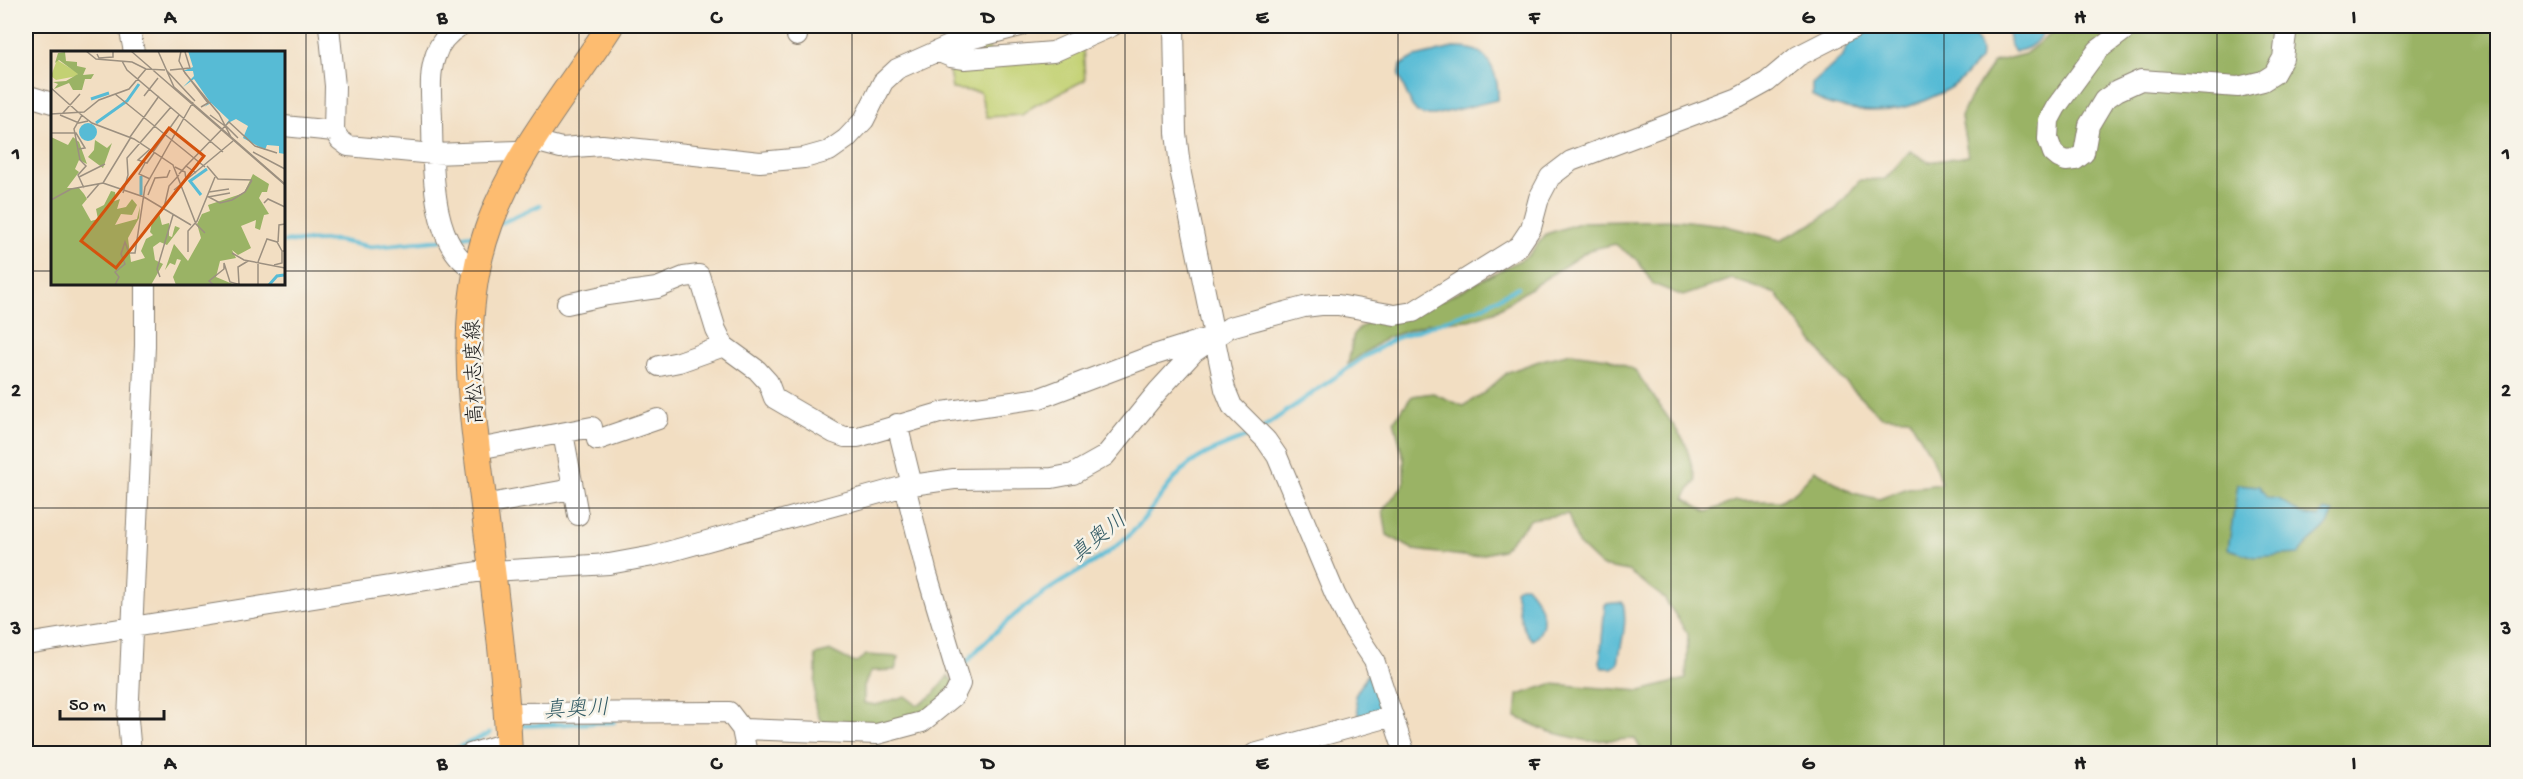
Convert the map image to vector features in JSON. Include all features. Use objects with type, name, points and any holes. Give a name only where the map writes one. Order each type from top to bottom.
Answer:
[{"type":"main road","name":"高松志度線","points":[[509,748],[468,342],[476,270],[490,223],[529,145],[610,26]]},
{"type":"street","points":[[129,26],[134,51]]},
{"type":"street","points":[[329,26],[335,86],[334,131],[348,146],[433,154],[517,151],[529,145],[542,143],[561,148],[602,145],[760,162],[804,158],[829,151],[846,139],[864,120],[883,82],[897,69],[958,42],[1020,26]]},
{"type":"street","points":[[460,26],[441,42],[431,72],[433,181],[440,216],[450,244],[464,264],[476,270]]},
{"type":"street","points":[[937,51],[951,57],[965,59],[1053,52],[1112,26]]},
{"type":"street","points":[[1174,26],[1176,133],[1181,174],[1226,389],[1232,406],[1266,440],[1277,456],[1335,594],[1352,627],[1374,660],[1405,753]]},
{"type":"street","points":[[26,644],[492,570],[609,564],[653,556],[908,485],[954,479],[1052,478],[1073,474],[1105,456],[1158,390],[1194,352],[1230,327],[1321,304],[1395,315],[1413,312],[1519,246],[1532,228],[1544,187],[1559,169],[1571,161],[1738,98],[1767,82],[1798,56],[1857,26]]},
{"type":"street","points":[[2130,26],[2097,50],[2049,120],[2048,139],[2053,153],[2059,158],[2067,161],[2075,160],[2084,153],[2089,124],[2104,100],[2141,80],[2238,87],[2263,81],[2274,74],[2283,58],[2287,26]]},
{"type":"street","points":[[26,95],[51,103]]},
{"type":"street","points":[[285,126],[334,131]]},
{"type":"street","points":[[567,304],[607,295],[657,288],[684,277],[699,275],[716,330],[724,346],[757,370],[768,382],[774,398],[834,433],[846,437],[858,437],[943,412],[1040,398],[1151,356],[1215,336]]},
{"type":"street","points":[[130,753],[128,720],[145,345],[145,285]]},
{"type":"street","points":[[659,366],[679,362],[724,346]]},
{"type":"street","points":[[478,449],[563,433],[595,433],[658,419]]},
{"type":"street","points":[[742,729],[877,734],[922,722],[954,696],[960,684],[927,574],[897,424]]},
{"type":"street","points":[[563,433],[578,516]]},
{"type":"street","points":[[484,505],[572,489]]},
{"type":"street","points":[[506,713],[729,712],[742,729],[747,753]]},
{"type":"street","points":[[1254,753],[1393,716]]},
{"type":"street","points":[[470,753],[509,748]]},
{"type":"green space","points":[[2061,26],[2497,26],[2497,753],[1644,754],[1635,739],[1587,741],[1547,731],[1516,717],[1518,695],[1551,684],[1641,691],[1686,679],[1688,634],[1664,598],[1628,571],[1601,566],[1578,544],[1568,514],[1531,519],[1502,550],[1471,557],[1414,550],[1387,535],[1383,510],[1404,484],[1404,460],[1394,421],[1412,396],[1433,393],[1463,406],[1484,393],[1508,372],[1542,360],[1571,353],[1608,358],[1635,370],[1685,442],[1696,480],[1684,498],[1707,512],[1736,501],[1780,501],[1796,491],[1815,470],[1853,493],[1879,499],[1908,488],[1941,484],[1933,459],[1909,418],[1881,417],[1841,378],[1776,294],[1732,279],[1683,296],[1653,284],[1638,261],[1615,244],[1589,250],[1494,312],[1469,320],[1429,323],[1386,338],[1348,364],[1354,333],[1374,318],[1443,300],[1528,256],[1546,234],[1583,222],[1678,220],[1723,225],[1780,240],[1836,209],[1860,180],[1885,179],[1910,151],[1929,162],[1968,156],[1961,117],[1970,97],[1994,62],[2025,54]]},
{"type":"green space","points":[[986,43],[991,52],[1083,47],[1085,80],[1034,106],[1022,115],[987,117],[980,92],[952,89],[947,59]]},
{"type":"green space","points":[[831,651],[855,663],[866,655],[899,657],[895,670],[871,671],[864,686],[864,703],[876,705],[905,696],[917,705],[932,696],[948,676],[955,684],[928,712],[909,723],[882,729],[839,729],[827,725],[820,719],[814,696],[815,655]]},
{"type":"water","points":[[1879,26],[1964,26],[1978,41],[1981,50],[1980,60],[1960,81],[1940,94],[1913,105],[1885,111],[1841,107],[1825,103],[1812,95],[1812,84],[1843,56],[1850,37]]},
{"type":"water","points":[[2007,26],[2049,26],[2039,39],[2026,49],[2015,51],[2010,46]]},
{"type":"water","points":[[1453,48],[1475,51],[1486,58],[1495,76],[1498,88],[1497,100],[1435,115],[1423,115],[1417,112],[1399,76],[1401,65],[1415,57]]},
{"type":"water","points":[[2238,484],[2259,486],[2267,498],[2279,499],[2301,514],[2319,517],[2324,510],[2333,512],[2331,519],[2299,554],[2255,557],[2228,549]]},
{"type":"water","points":[[1520,586],[1526,586],[1542,612],[1542,627],[1533,640],[1525,631],[1520,617],[1515,590]]},
{"type":"water","points":[[1623,602],[1624,626],[1618,664],[1612,668],[1602,668],[1600,663],[1605,604]]},
{"type":"water","points":[[1370,670],[1383,713],[1359,718],[1355,696]]},
{"type":"waterway","points":[[501,223],[540,205]]},
{"type":"waterway","points":[[454,238],[472,235]]},
{"type":"waterway","points":[[285,242],[335,240],[371,247],[441,240]]},
{"type":"waterway","name":"真奥川","points":[[1264,427],[1364,357],[1394,339],[1482,307],[1518,287]]},
{"type":"waterway","name":"真奥川","points":[[962,667],[991,636],[1024,608],[1127,537],[1186,467],[1209,453],[1251,435]]},
{"type":"waterway","name":"真奥川","points":[[518,726],[614,722]]},
{"type":"waterway","name":"真奥川","points":[[444,754],[490,733]]}]
